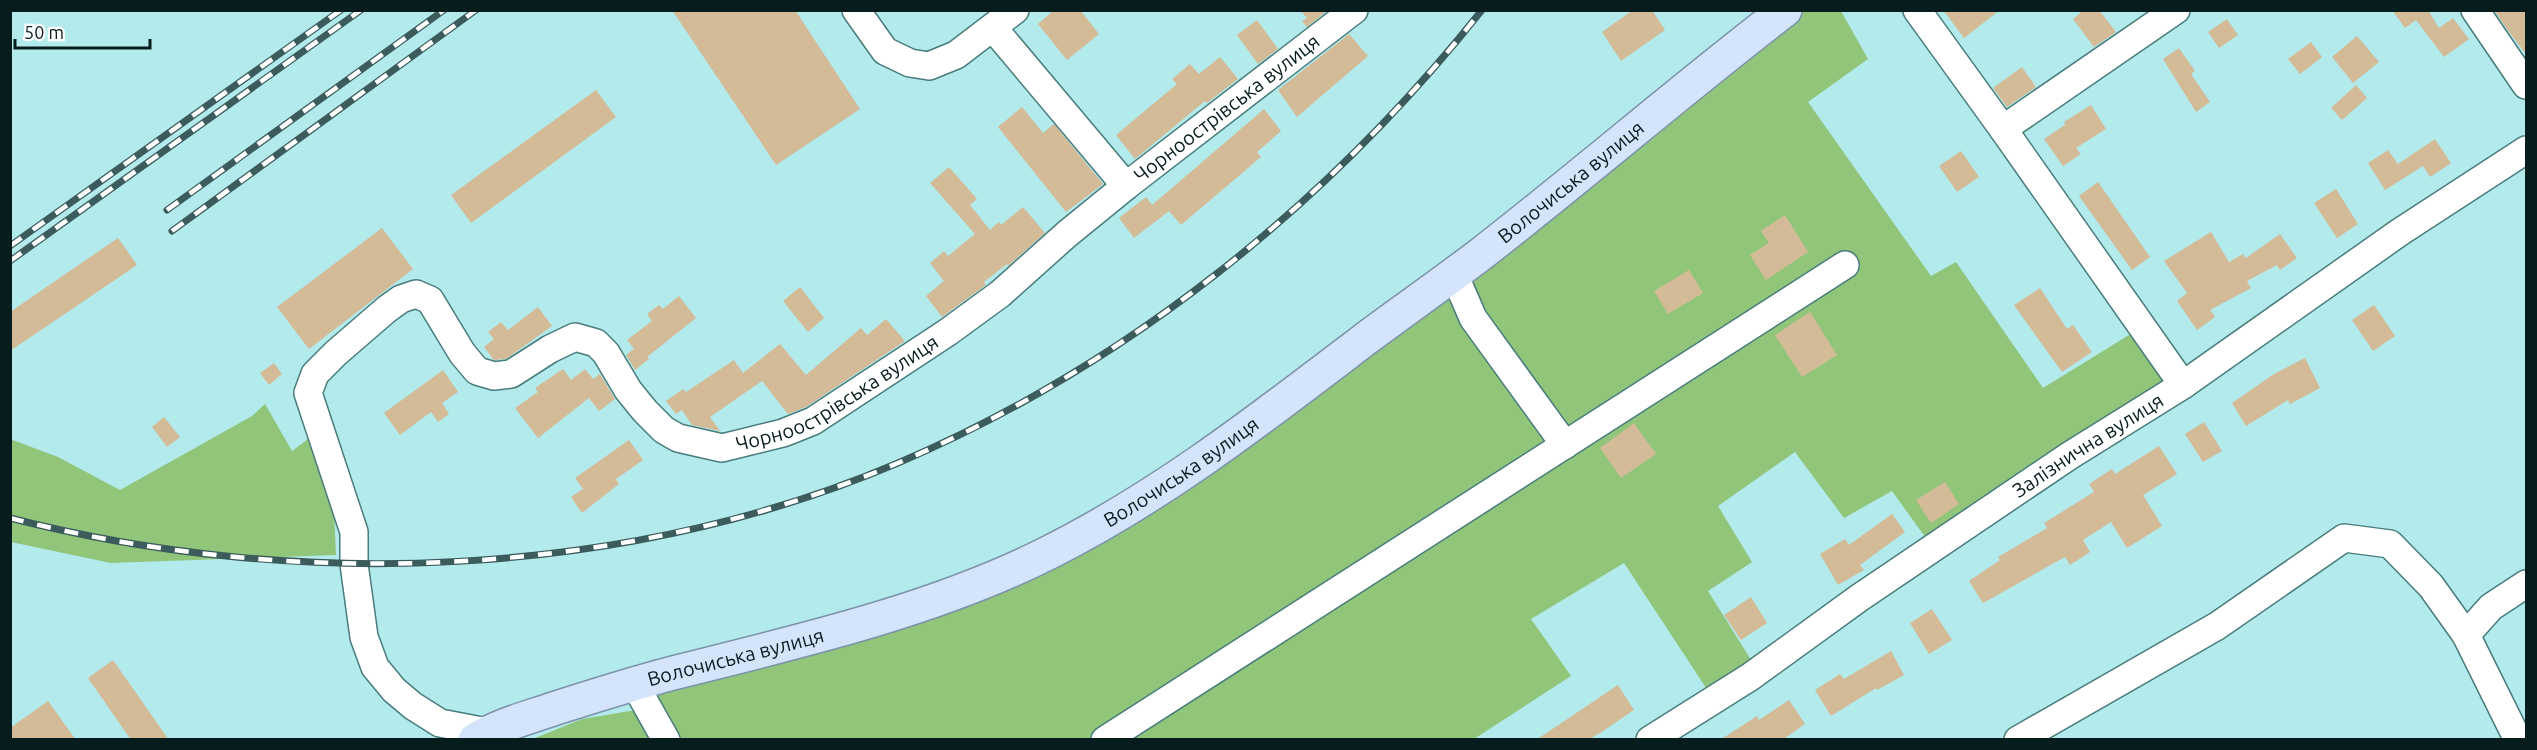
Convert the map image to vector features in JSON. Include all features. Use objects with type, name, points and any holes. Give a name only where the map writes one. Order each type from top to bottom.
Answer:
[{"type":"main road","name":"Волочиська вулиця","points":[[481,736],[634,683],[826,633],[980,583],[1048,553],[1118,514],[1240,436],[1454,274],[1785,10]]},
{"type":"street","points":[[856,10],[885,51],[910,63],[929,66],[956,56],[994,29],[1015,10]]},
{"type":"street","name":"Чорноострівська вулиця","points":[[481,736],[440,723],[413,706],[394,690],[375,667],[364,637],[354,564],[354,532],[308,393],[315,374],[387,309],[401,299],[416,294],[429,300],[462,353],[477,371],[494,376],[510,374],[550,349],[575,337],[596,343],[606,353],[628,390],[664,430],[678,438],[722,448],[783,433],[813,421],[948,332],[1000,294],[1125,186],[1354,10]]},
{"type":"street","points":[[1917,10],[2183,385]]},
{"type":"street","points":[[2003,129],[2176,10]]},
{"type":"street","points":[[2475,10],[2526,85]]},
{"type":"street","points":[[994,29],[1125,186]]},
{"type":"street","name":"Залізнична вулиця","points":[[1650,740],[1750,677],[1859,598],[2069,456],[2183,385],[2400,232],[2526,150]]},
{"type":"street","points":[[1105,740],[1845,265]]},
{"type":"street","points":[[1454,274],[1473,318],[1565,445]]},
{"type":"street","points":[[2018,740],[2217,626],[2344,538],[2390,544],[2431,586],[2466,635],[2518,740]]},
{"type":"street","points":[[2466,635],[2491,607],[2526,584]]},
{"type":"street","points":[[634,683],[666,740]]},
{"type":"green space","points":[[1785,11],[1841,11],[1868,59],[1808,102],[1931,276],[1956,262],[2043,388],[2142,327],[2183,385],[1933,548],[1892,491],[1844,518],[1795,452],[1718,506],[1752,562],[1708,591],[1758,671],[1714,700],[1624,563],[1531,619],[1571,676],[1474,739],[530,740],[582,719],[648,708],[634,683],[816,636],[1118,514]]},
{"type":"green space","points":[[265,404],[292,451],[308,439],[334,509],[336,555],[111,563],[11,542],[10,439],[58,457],[120,490],[252,416]]},
{"type":"building","points":[[672,10],[795,10],[860,109],[776,165]]},
{"type":"building","points":[[1054,10],[1080,10],[1099,34],[1067,60],[1038,24]]},
{"type":"building","points":[[1300,10],[1328,10],[1307,27],[1302,21],[1307,18]]},
{"type":"building","points":[[1633,10],[1652,10],[1665,30],[1621,61],[1602,32]]},
{"type":"building","points":[[1943,10],[2000,10],[1964,38]]},
{"type":"building","points":[[2084,10],[2099,10],[2116,32],[2094,47],[2073,19]]},
{"type":"building","points":[[2392,10],[2428,10],[2439,28],[2453,18],[2469,39],[2444,57],[2416,20],[2405,28]]},
{"type":"building","points":[[2494,10],[2526,10],[2526,54],[2509,32]]},
{"type":"building","points":[[2227,19],[2238,35],[2219,48],[2208,32]]},
{"type":"building","points":[[1257,20],[1278,49],[1258,64],[1237,35]]},
{"type":"building","points":[[1349,34],[1368,56],[1297,117],[1278,90]]},
{"type":"building","points":[[2357,36],[2379,62],[2353,83],[2332,57]]},
{"type":"building","points":[[2311,42],[2322,57],[2300,74],[2288,59]]},
{"type":"building","points":[[2179,48],[2195,71],[2191,74],[2210,102],[2196,112],[2163,59]]},
{"type":"building","points":[[1220,57],[1238,79],[1207,103],[1205,101],[1135,159],[1116,135],[1177,84],[1172,79],[1190,64],[1199,74]]},
{"type":"building","points":[[2022,67],[2036,87],[2007,107],[1993,88]]},
{"type":"building","points":[[2356,85],[2367,98],[2342,120],[2331,108]]},
{"type":"building","points":[[596,90],[616,117],[471,223],[451,195]]},
{"type":"building","points":[[2091,105],[2106,129],[2076,148],[2081,154],[2063,166],[2044,139],[2065,125],[2064,122]]},
{"type":"building","points":[[1022,107],[1043,133],[1054,124],[1103,184],[1066,212],[998,127]]},
{"type":"building","points":[[1264,109],[1281,131],[1257,152],[1261,157],[1181,225],[1169,211],[1134,238],[1119,218],[1146,197],[1152,205]]},
{"type":"building","points":[[2435,139],[2451,163],[2430,177],[2423,166],[2385,190],[2368,163],[2388,150],[2398,164]]},
{"type":"building","points":[[1961,151],[1979,177],[1957,192],[1939,166]]},
{"type":"building","points":[[949,167],[977,199],[970,205],[990,230],[999,222],[1001,225],[1023,207],[1045,233],[1008,266],[1007,264],[984,282],[986,285],[942,317],[926,296],[944,281],[930,263],[944,251],[948,256],[975,234],[930,183]]},
{"type":"building","points":[[2098,182],[2150,257],[2132,270],[2079,196]]},
{"type":"building","points":[[2336,189],[2358,224],[2337,238],[2314,203]]},
{"type":"building","points":[[1785,215],[1808,252],[1766,280],[1750,255],[1769,243],[1761,231]]},
{"type":"building","points":[[382,228],[413,269],[309,349],[277,307]]},
{"type":"building","points":[[2211,232],[2229,262],[2243,254],[2246,258],[2280,234],[2297,258],[2280,270],[2277,265],[2247,281],[2251,288],[2210,310],[2215,317],[2197,330],[2177,301],[2187,293],[2164,261]]},
{"type":"building","points":[[118,238],[137,265],[10,351],[10,312]]},
{"type":"building","points":[[1689,270],[1703,293],[1668,314],[1654,291]]},
{"type":"building","points":[[800,287],[824,318],[808,332],[783,301]]},
{"type":"building","points":[[2040,288],[2067,329],[2073,325],[2092,352],[2062,372],[2014,305]]},
{"type":"building","points":[[679,296],[696,318],[647,357],[649,359],[635,370],[626,355],[634,349],[627,340],[652,321],[647,314],[659,305],[663,309]]},
{"type":"building","points":[[2374,305],[2395,336],[2373,351],[2352,320]]},
{"type":"building","points":[[538,307],[552,326],[506,359],[494,360],[484,347],[494,339],[488,332],[501,322],[508,330]]},
{"type":"building","points":[[1810,312],[1837,355],[1802,377],[1775,335]]},
{"type":"building","points":[[886,319],[905,341],[806,407],[788,414],[762,381],[710,417],[720,431],[692,425],[682,410],[676,414],[666,401],[683,389],[686,392],[734,360],[743,373],[780,344],[806,375],[861,328],[867,335]]},
{"type":"building","points":[[2305,358],[2320,388],[2290,404],[2288,400],[2246,426],[2232,403],[2274,374]]},
{"type":"building","points":[[274,363],[282,374],[269,385],[260,373]]},
{"type":"building","points":[[563,369],[571,380],[585,369],[593,379],[600,374],[615,399],[599,411],[589,398],[538,438],[515,408],[538,392],[535,388]]},
{"type":"building","points":[[443,370],[458,392],[442,403],[449,414],[438,422],[431,412],[400,435],[384,413]]},
{"type":"building","points":[[164,417],[180,437],[167,447],[152,427]]},
{"type":"building","points":[[2204,422],[2222,451],[2203,462],[2185,434]]},
{"type":"building","points":[[1634,423],[1656,454],[1621,478],[1600,448]]},
{"type":"building","points":[[629,440],[643,460],[616,479],[619,484],[582,513],[571,497],[583,489],[575,478]]},
{"type":"building","points":[[2159,446],[2177,474],[2143,495],[2162,526],[2127,548],[2111,522],[2083,540],[2090,552],[2070,565],[2065,557],[1983,603],[1969,581],[2000,560],[1998,557],[2047,528],[2044,523],[2094,492],[2089,484],[2112,469],[2115,474]]},
{"type":"building","points":[[1945,482],[1959,504],[1931,523],[1916,500]]},
{"type":"building","points":[[1892,514],[1905,532],[1860,565],[1864,570],[1838,585],[1820,554],[1845,539],[1849,545]]},
{"type":"building","points":[[1751,597],[1767,623],[1741,640],[1724,615]]},
{"type":"building","points":[[1932,609],[1952,640],[1929,654],[1910,623]]},
{"type":"building","points":[[1891,651],[1904,675],[1877,690],[1876,688],[1831,716],[1815,690],[1840,674],[1844,679]]},
{"type":"building","points":[[113,660],[169,740],[131,740],[88,678]]},
{"type":"building","points":[[1618,685],[1634,710],[1603,731],[1588,740],[1536,740]]},
{"type":"building","points":[[1789,700],[1805,724],[1782,740],[1720,740],[1757,716],[1759,720]]},
{"type":"building","points":[[48,701],[76,740],[10,740],[10,728]]},
{"type":"railway","points":[[10,246],[341,10]]},
{"type":"railway","points":[[10,261],[361,10]]},
{"type":"railway","points":[[167,210],[444,10]]},
{"type":"railway","points":[[172,231],[476,10]]},
{"type":"railway","points":[[10,518],[119,541],[231,557],[344,563],[458,561],[572,551],[684,531],[793,502],[898,463],[982,424],[1064,379],[1142,328],[1218,273],[1290,213],[1358,149],[1422,81],[1482,10]]}]
